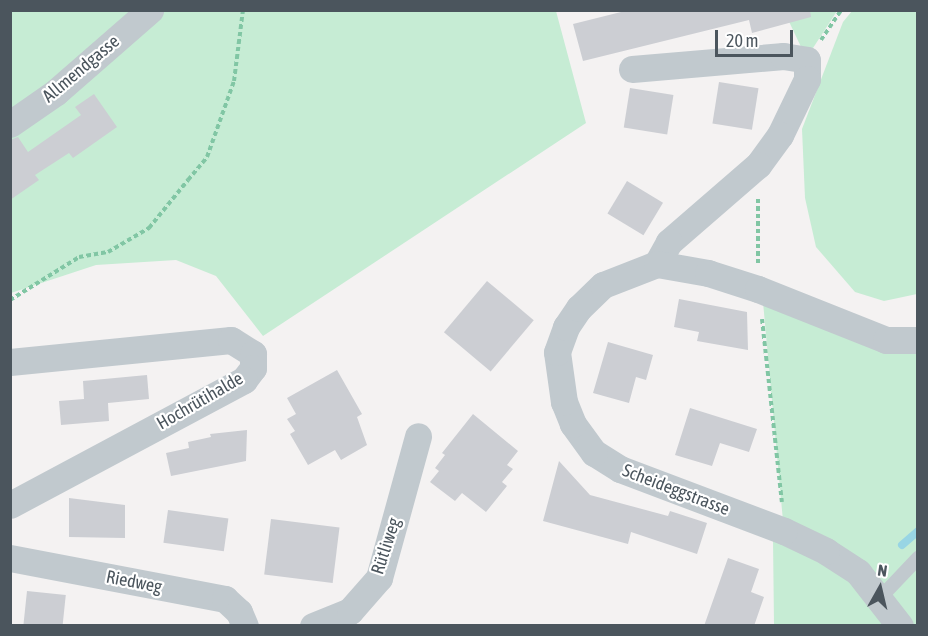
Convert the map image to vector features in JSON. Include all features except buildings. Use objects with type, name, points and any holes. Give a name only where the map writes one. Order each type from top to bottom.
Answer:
[{"type":"street","name":"Allmendgasse","points":[[10,124],[56,92],[150,10]]},
{"type":"street","points":[[632,69],[783,56],[807,60],[807,79],[780,135],[758,165],[669,242],[657,264],[708,273],[758,289],[886,340],[918,340]]},
{"type":"street","name":"Scheideggstrasse","points":[[657,264],[603,285],[579,308],[566,327],[557,352],[558,376],[573,424],[594,453],[620,469],[784,531],[826,551],[858,572],[881,597],[900,626]]},
{"type":"street","name":"Hochrütihalde","points":[[10,362],[231,340],[253,354],[253,368],[244,380],[10,505]]},
{"type":"street","name":"Rütliweg","points":[[314,626],[350,611],[379,578],[418,436]]},
{"type":"street","name":"Riedweg","points":[[10,558],[225,599],[239,612],[245,626]]},
{"type":"lane","points":[[881,597],[918,558]]},
{"type":"path","points":[[10,300],[79,257],[108,252],[149,228],[207,157],[234,81],[243,10]]},
{"type":"path","points":[[807,60],[841,10]]},
{"type":"path","points":[[758,165],[758,289],[779,456],[784,531]]},
{"type":"green space","points":[[10,11],[556,11],[586,123],[263,336],[216,276],[176,260],[96,265],[11,293]]},
{"type":"green space","points":[[784,11],[837,11],[813,48],[802,49]]},
{"type":"green space","points":[[852,11],[917,11],[917,294],[884,301],[855,292],[816,247],[805,198],[802,129],[843,22]]},
{"type":"green space","points":[[763,302],[917,350],[917,625],[774,625],[773,540],[783,521]]},
{"type":"waterway","points":[[902,545],[918,531]]}]
